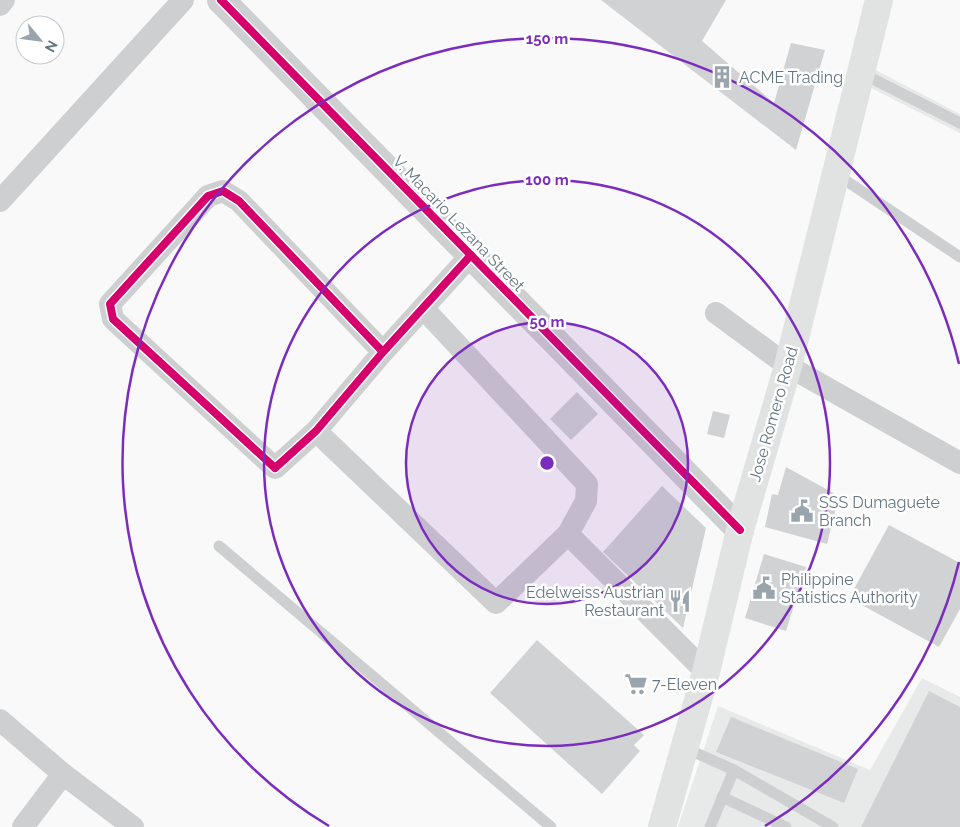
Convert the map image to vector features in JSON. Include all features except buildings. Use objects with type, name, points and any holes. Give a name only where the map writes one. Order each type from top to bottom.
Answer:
[{"type":"main road","name":"Jose Romero Road","points":[[662,827],[706,672],[740,530],[788,366],[879,0]]},
{"type":"street","points":[[0,5],[4,0]]},
{"type":"street","points":[[0,201],[183,0]]},
{"type":"street","name":"V. Macario Lezana Street","points":[[221,0],[740,530]]},
{"type":"street","points":[[383,352],[239,201],[223,191],[208,196],[110,304],[113,319],[275,468],[316,431],[383,352],[471,255]]},
{"type":"street","points":[[316,431],[496,603],[568,534],[586,501],[586,484],[423,308]]},
{"type":"street","points":[[716,314],[788,366],[960,463]]},
{"type":"street","points":[[568,534],[706,672]]},
{"type":"street","points":[[0,720],[63,774],[133,827]]},
{"type":"street","points":[[22,827],[63,774]]},
{"type":"lane","points":[[860,72],[960,123]]},
{"type":"lane","points":[[835,174],[960,256]]},
{"type":"lane","points":[[219,546],[552,827]]},
{"type":"lane","points":[[685,748],[734,770],[833,827]]},
{"type":"lane","points":[[710,827],[734,770]]},
{"type":"lane","points":[[722,796],[786,827]]},
{"type":"shaded area","points":[[868,66],[960,114],[960,133],[867,86]]},
{"type":"shaded area","points":[[922,678],[960,697],[960,827],[678,827],[718,706],[870,770]]},
{"type":"cycle path","points":[[221,0],[740,530]]},
{"type":"cycle path","points":[[383,352],[239,201],[223,191],[208,196],[110,304],[113,319],[275,468],[316,431],[383,352],[471,255]]},
{"type":"place","name":"ACME Trading","points":[[722,77]]},
{"type":"place","name":"SSS Dumaguete Branch","points":[[802,511]]},
{"type":"place","name":"Philippine Statistics Authority","points":[[764,588]]},
{"type":"place","name":"Edelweiss Austrian Restaurant","points":[[680,601]]},
{"type":"place","name":"7-Eleven","points":[[636,684]]}]
